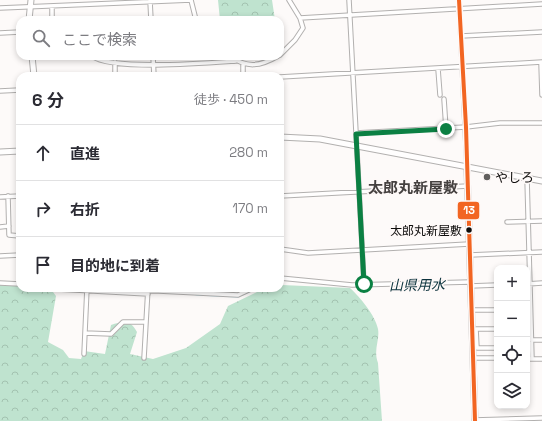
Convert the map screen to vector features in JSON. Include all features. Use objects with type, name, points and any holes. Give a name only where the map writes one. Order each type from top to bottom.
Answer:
[{"type":"main road","points":[[29,16],[29,6],[31,0]]},
{"type":"main road","points":[[32,60],[34,72]]},
{"type":"main road","points":[[284,137],[314,138],[357,145],[467,168],[542,181]]},
{"type":"main road","points":[[0,152],[16,151]]},
{"type":"main road","points":[[467,168],[474,420]]},
{"type":"street","points":[[0,8],[191,0],[195,16]]},
{"type":"street","points":[[284,50],[303,28],[300,18],[288,0]]},
{"type":"street","points":[[349,0],[364,284]]},
{"type":"street","points":[[459,0],[467,168]]},
{"type":"street","points":[[150,1],[151,16]]},
{"type":"street","points":[[300,18],[542,4]]},
{"type":"street","points":[[52,6],[52,16]]},
{"type":"street","points":[[0,33],[16,32]]},
{"type":"street","points":[[461,36],[542,32]]},
{"type":"street","points":[[101,60],[154,66],[236,61],[260,65],[270,60]]},
{"type":"street","points":[[153,60],[154,72]]},
{"type":"street","points":[[114,62],[115,72]]},
{"type":"street","points":[[243,63],[243,72]]},
{"type":"street","points":[[284,77],[542,63],[542,95]]},
{"type":"street","points":[[438,69],[440,95]]},
{"type":"street","points":[[0,91],[16,90]]},
{"type":"street","points":[[444,99],[446,129]]},
{"type":"street","points":[[356,134],[466,128],[500,124],[542,124]]},
{"type":"street","points":[[527,178],[529,265]]},
{"type":"street","points":[[284,196],[468,186]]},
{"type":"street","points":[[8,196],[9,235],[16,236]]},
{"type":"street","points":[[0,197],[16,196]]},
{"type":"street","points":[[507,222],[542,222]]},
{"type":"street","points":[[0,227],[9,226]]},
{"type":"street","points":[[284,250],[308,253],[469,244]]},
{"type":"street","points":[[470,255],[542,252]]},
{"type":"street","points":[[0,256],[16,255]]},
{"type":"street","points":[[284,278],[364,284],[494,285]]},
{"type":"street","points":[[0,283],[16,284]]},
{"type":"street","points":[[530,283],[542,283]]},
{"type":"street","points":[[84,354],[87,292]]},
{"type":"street","points":[[144,358],[148,292]]},
{"type":"street","points":[[170,292],[238,295],[244,292]]},
{"type":"street","points":[[530,301],[532,359],[542,359]]},
{"type":"street","points":[[471,310],[494,310]]},
{"type":"street","points":[[85,333],[111,334],[123,322],[146,322]]},
{"type":"street","points":[[494,329],[476,329],[476,348],[494,348]]},
{"type":"street","points":[[531,340],[542,340]]},
{"type":"street","points":[[473,358],[494,358]]},
{"type":"street","points":[[474,420],[542,418]]},
{"type":"green space","points":[[218,0],[272,0],[274,16],[220,16]]},
{"type":"green space","points":[[0,285],[16,286],[16,292],[53,292],[56,296],[48,342],[63,350],[69,358],[81,359],[84,351],[105,354],[111,325],[123,322],[132,325],[137,332],[130,354],[153,359],[186,348],[220,324],[228,306],[257,292],[284,292],[284,285],[350,288],[367,307],[374,318],[378,329],[376,353],[382,421],[0,421]]},
{"type":"waterway","name":"山県用水","points":[[450,284],[467,284]]},
{"type":"waterway","name":"山県用水","points":[[473,284],[490,284]]},
{"type":"waterway","name":"山県用水","points":[[196,295],[238,297],[249,292]]},
{"type":"transit line","name":"13","points":[[459,0],[466,127],[475,421]]},
{"type":"place","name":"やしろ","points":[[487,177]]},
{"type":"place","name":"太郎丸新屋敷","points":[[469,230]]},
{"type":"district","name":"太郎丸新屋敷","points":[[413,188]]},
{"type":"route","points":[[364,284],[356,134],[446,129]]}]
